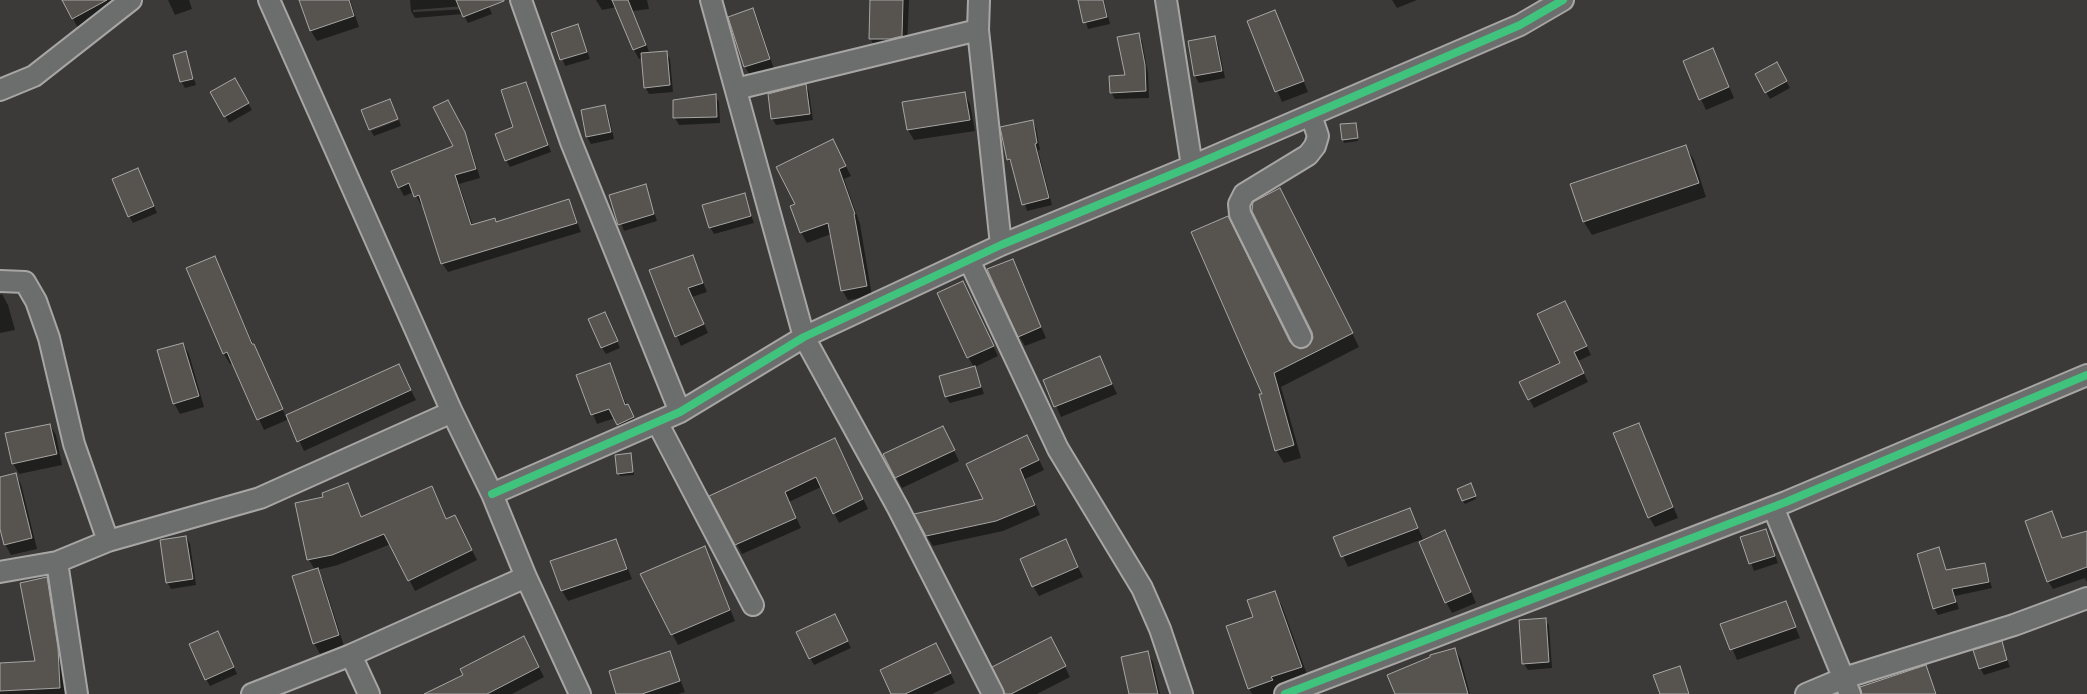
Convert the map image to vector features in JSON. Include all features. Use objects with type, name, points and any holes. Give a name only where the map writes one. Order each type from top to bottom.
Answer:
[{"type":"street","points":[[0,90],[34,76],[131,0]]},
{"type":"street","points":[[269,0],[580,694]]},
{"type":"street","points":[[522,0],[571,142],[680,412]]},
{"type":"street","points":[[711,0],[804,337],[898,508],[993,694]]},
{"type":"street","points":[[979,0],[978,30],[1001,245]]},
{"type":"street","points":[[1166,0],[1192,166]]},
{"type":"street","points":[[492,494],[680,412],[804,337],[1001,245],[1192,166],[1520,25],[1563,0]]},
{"type":"street","points":[[736,89],[978,30]]},
{"type":"street","points":[[1301,337],[1240,214],[1239,204],[1244,194],[1308,156],[1315,146],[1318,136],[1311,115]]},
{"type":"street","points":[[969,260],[1058,448],[1142,588],[1160,630],[1182,694]]},
{"type":"street","points":[[0,281],[25,282],[36,301],[49,338],[74,444],[108,541]]},
{"type":"street","points":[[1285,694],[1773,507],[2087,375]]},
{"type":"street","points":[[0,572],[57,562],[108,541],[260,498],[452,412]]},
{"type":"street","points":[[657,422],[753,605]]},
{"type":"street","points":[[1773,507],[1847,686]]},
{"type":"street","points":[[57,562],[77,694]]},
{"type":"street","points":[[252,694],[352,655],[526,576]]},
{"type":"street","points":[[1806,694],[1847,686],[2087,598]]},
{"type":"street","points":[[352,655],[369,694]]},
{"type":"building","points":[[62,0],[107,0],[72,19]]},
{"type":"building","points":[[299,0],[349,0],[354,16],[310,31]]},
{"type":"building","points":[[456,0],[504,0],[504,1],[463,17]]},
{"type":"building","points":[[612,0],[628,0],[646,45],[633,50]]},
{"type":"building","points":[[870,0],[903,0],[902,36],[890,39],[869,39]]},
{"type":"building","points":[[1078,0],[1103,0],[1107,17],[1083,23]]},
{"type":"building","points":[[753,8],[770,59],[744,67],[728,17]]},
{"type":"building","points":[[1275,10],[1304,81],[1275,92],[1247,21]]},
{"type":"building","points":[[578,24],[587,52],[560,60],[551,33]]},
{"type":"building","points":[[1139,33],[1145,65],[1146,91],[1110,93],[1109,76],[1125,75],[1117,37]]},
{"type":"building","points":[[1215,36],[1222,71],[1194,76],[1188,41]]},
{"type":"building","points":[[1713,48],[1729,87],[1699,100],[1683,61]]},
{"type":"building","points":[[186,51],[193,79],[180,82],[173,55]]},
{"type":"building","points":[[667,51],[670,85],[644,88],[641,53]]},
{"type":"building","points":[[1777,62],[1787,81],[1765,93],[1755,74]]},
{"type":"building","points":[[235,78],[249,103],[224,117],[210,92]]},
{"type":"building","points":[[526,82],[548,145],[505,161],[495,134],[513,127],[501,90]]},
{"type":"building","points":[[806,84],[810,114],[771,119],[768,94]]},
{"type":"building","points":[[965,92],[970,120],[907,130],[902,102]]},
{"type":"building","points":[[716,94],[717,117],[673,118],[673,100]]},
{"type":"building","points":[[390,99],[398,119],[369,130],[361,110]]},
{"type":"building","points":[[448,100],[465,132],[476,169],[455,175],[471,225],[495,218],[496,222],[569,199],[577,223],[441,264],[419,195],[414,197],[409,183],[398,188],[391,171],[453,146],[433,107]]},
{"type":"building","points":[[605,105],[611,132],[586,137],[581,110]]},
{"type":"building","points":[[1033,120],[1037,143],[1035,144],[1049,198],[1022,205],[1010,159],[1007,160],[1000,127]]},
{"type":"building","points":[[1356,123],[1358,138],[1342,140],[1340,124]]},
{"type":"building","points":[[833,139],[846,166],[839,169],[855,214],[867,286],[841,291],[828,223],[800,233],[790,206],[795,204],[776,167]]},
{"type":"building","points":[[1686,145],[1699,183],[1583,222],[1570,184]]},
{"type":"building","points":[[138,168],[154,206],[128,217],[112,179]]},
{"type":"building","points":[[646,184],[654,214],[618,225],[609,195]]},
{"type":"building","points":[[1280,188],[1353,333],[1274,373],[1294,445],[1275,451],[1259,394],[1262,394],[1191,232],[1228,216],[1290,342],[1300,349],[1307,347],[1313,338],[1312,332],[1252,211],[1253,202]]},
{"type":"building","points":[[745,193],[751,216],[709,228],[702,205]]},
{"type":"building","points":[[693,255],[703,283],[688,288],[704,324],[675,337],[649,270]]},
{"type":"building","points":[[215,256],[252,344],[254,344],[283,409],[257,420],[227,352],[223,354],[186,268]]},
{"type":"building","points":[[1013,259],[1041,327],[1018,337],[987,269]]},
{"type":"building","points":[[963,281],[994,346],[967,358],[937,293]]},
{"type":"building","points":[[1565,301],[1587,346],[1574,352],[1584,373],[1528,400],[1519,382],[1560,363],[1537,314]]},
{"type":"building","points":[[605,312],[618,341],[601,348],[588,319]]},
{"type":"building","points":[[183,343],[199,396],[173,404],[157,350]]},
{"type":"building","points":[[1100,356],[1112,384],[1054,407],[1043,380]]},
{"type":"building","points":[[610,363],[625,405],[628,404],[634,417],[617,425],[609,409],[591,415],[576,375]]},
{"type":"building","points":[[399,364],[411,390],[297,442],[286,415]]},
{"type":"building","points":[[975,366],[981,387],[945,397],[939,376]]},
{"type":"building","points":[[1639,423],[1673,507],[1648,518],[1613,433]]},
{"type":"building","points":[[50,424],[57,454],[12,464],[5,433]]},
{"type":"building","points":[[943,426],[955,450],[895,478],[883,454]]},
{"type":"building","points":[[1027,435],[1039,460],[1020,469],[1035,505],[996,521],[926,536],[914,514],[983,499],[966,464]]},
{"type":"building","points":[[835,438],[863,499],[833,514],[816,477],[785,492],[796,518],[735,545],[709,496]]},
{"type":"building","points":[[631,453],[633,472],[617,474],[615,455]]},
{"type":"building","points":[[16,473],[32,538],[4,545],[0,529],[0,477]]},
{"type":"building","points":[[348,483],[361,517],[432,486],[446,519],[455,515],[472,550],[408,581],[384,534],[332,555],[307,560],[295,503],[323,497],[322,493]]},
{"type":"building","points":[[1471,483],[1476,496],[1462,501],[1457,489]]},
{"type":"building","points":[[1410,508],[1418,528],[1341,557],[1333,537]]},
{"type":"building","points":[[2052,511],[2062,538],[2087,531],[2087,567],[2047,582],[2025,521]]},
{"type":"building","points":[[1766,529],[1775,556],[1749,564],[1740,537]]},
{"type":"building","points":[[1445,530],[1471,592],[1445,603],[1419,542]]},
{"type":"building","points":[[186,536],[193,579],[166,583],[160,540]]},
{"type":"building","points":[[616,539],[627,569],[561,591],[550,561]]},
{"type":"building","points":[[1066,539],[1078,567],[1032,587],[1020,559]]},
{"type":"building","points":[[705,546],[730,610],[671,635],[640,574]]},
{"type":"building","points":[[1939,547],[1946,570],[1985,563],[1989,582],[1952,589],[1956,602],[1933,609],[1917,554]]},
{"type":"building","points":[[318,568],[339,635],[313,644],[292,576]]},
{"type":"building","points":[[47,577],[58,648],[60,688],[0,691],[0,663],[35,661],[20,583]]},
{"type":"building","points":[[1275,591],[1302,667],[1271,677],[1273,680],[1248,689],[1226,626],[1253,617],[1247,600]]},
{"type":"building","points":[[1786,601],[1796,627],[1730,650],[1720,624]]},
{"type":"building","points":[[835,614],[848,641],[809,659],[796,632]]},
{"type":"building","points":[[1546,618],[1549,662],[1522,664],[1519,620]]},
{"type":"building","points":[[218,631],[234,667],[205,680],[189,644]]},
{"type":"building","points":[[524,636],[539,667],[487,694],[424,694],[463,675],[460,669]]},
{"type":"building","points":[[1051,637],[1066,666],[1011,694],[1005,694],[992,667]]},
{"type":"building","points":[[2002,641],[2007,660],[1979,669],[1973,650]]},
{"type":"building","points":[[936,643],[951,673],[905,694],[891,694],[880,670]]},
{"type":"building","points":[[1455,648],[1468,694],[1395,694],[1387,675],[1430,657],[1430,655]]},
{"type":"building","points":[[670,651],[680,681],[642,694],[616,694],[609,671]]},
{"type":"building","points":[[1148,651],[1158,694],[1129,694],[1121,657]]},
{"type":"building","points":[[1926,665],[1936,694],[1862,694],[1860,687]]},
{"type":"building","points":[[1680,666],[1689,694],[1660,694],[1653,675]]},
{"type":"cycle path","points":[[492,494],[680,412],[804,337],[1001,245],[1192,166],[1520,25],[1563,0]]},
{"type":"cycle path","points":[[1285,694],[1786,502],[2087,375]]}]
